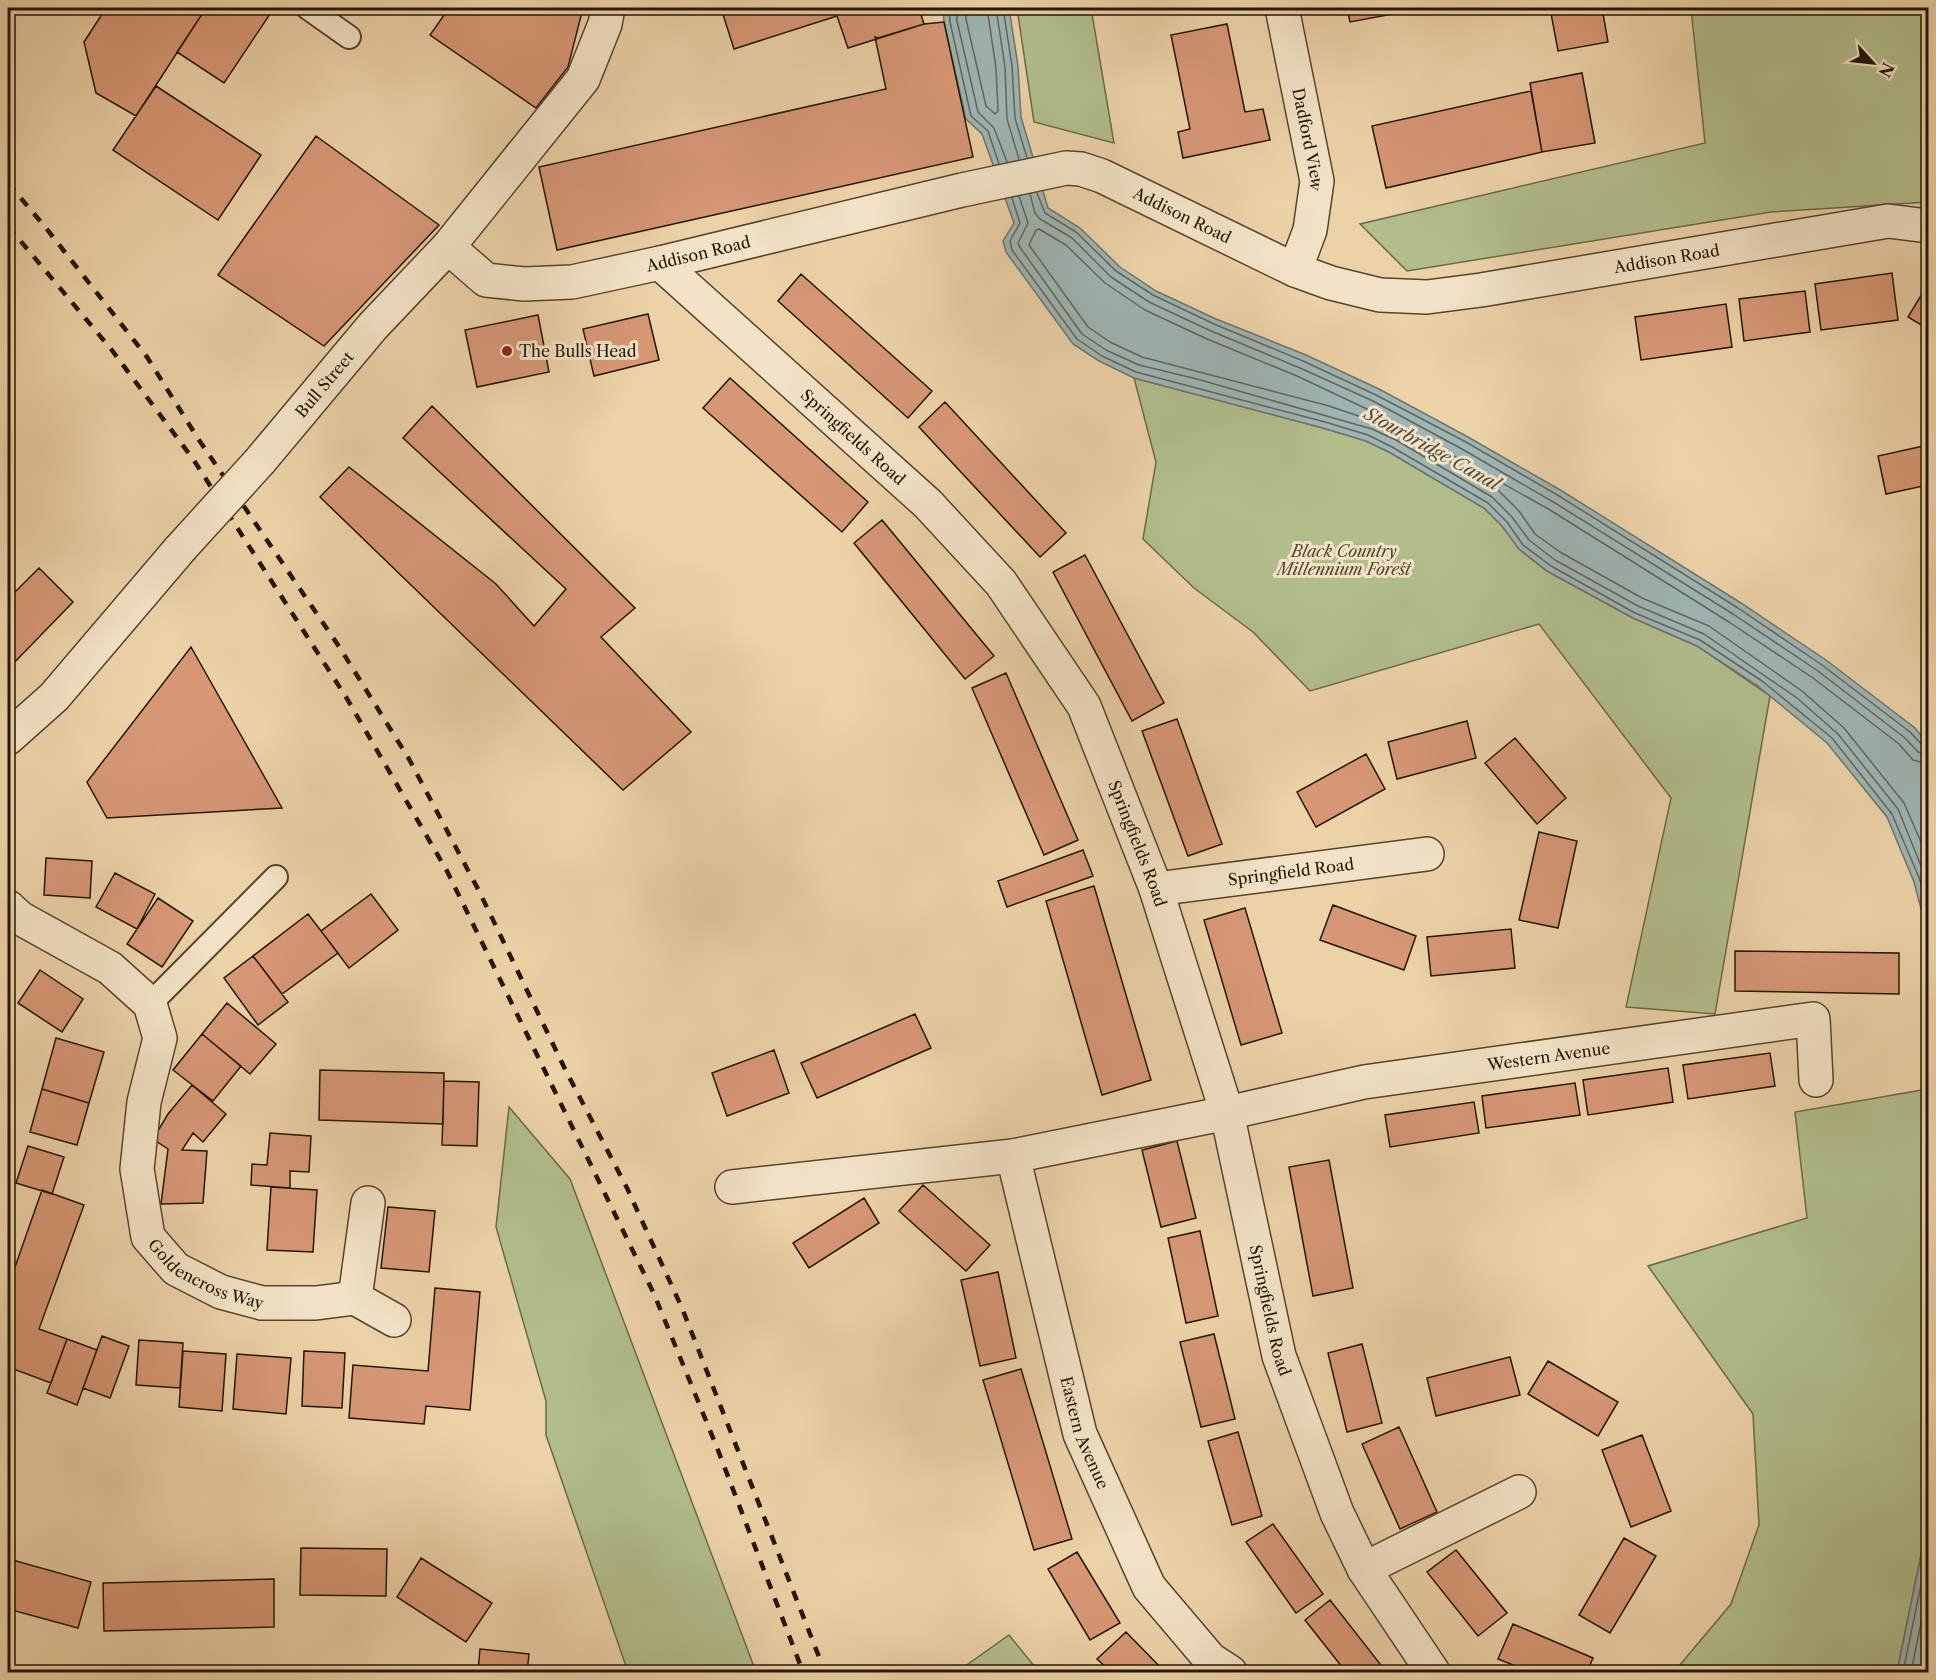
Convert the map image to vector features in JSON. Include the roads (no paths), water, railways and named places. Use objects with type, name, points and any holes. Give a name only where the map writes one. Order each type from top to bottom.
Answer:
[{"type":"street","name":"Bull Street","points":[[8,738],[54,697],[180,549],[260,461],[373,326],[448,247],[583,79],[605,24],[608,8]]},
{"type":"street","name":"Dadford View","points":[[1282,8],[1317,181],[1310,230],[1295,270]]},
{"type":"street","name":"Addison Road","points":[[448,247],[486,280],[524,284],[572,282],[962,190],[1066,168],[1081,168],[1102,177],[1295,270],[1331,283],[1380,295],[1427,297],[1553,279],[1888,221],[1929,226]]},
{"type":"street","name":"Springfields Road","points":[[660,263],[928,504],[1001,583],[1084,706],[1156,888],[1227,1113],[1278,1356],[1337,1513],[1364,1569],[1433,1672]]},
{"type":"street","name":"Springfield Road","points":[[1156,888],[1427,854]]},
{"type":"street","points":[[8,907],[20,918],[110,968],[150,1004]]},
{"type":"street","name":"Goldencross Way","points":[[150,1004],[160,1038],[144,1102],[137,1168],[148,1237],[176,1269],[221,1292],[262,1303],[316,1303],[356,1298]]},
{"type":"street","name":"Western Avenue","points":[[1227,1113],[1364,1083],[1813,1019],[1816,1080]]},
{"type":"street","points":[[732,1187],[1013,1156],[1227,1113]]},
{"type":"street","name":"Eastern Avenue","points":[[1013,1156],[1080,1434],[1149,1587],[1210,1659],[1230,1672]]},
{"type":"street","points":[[368,1203],[356,1298],[393,1320]]},
{"type":"street","points":[[1364,1569],[1519,1492]]},
{"type":"lane","points":[[308,8],[349,37]]},
{"type":"lane","points":[[150,1004],[276,877]]},
{"type":"water","name":"Stourbridge Canal","points":[[943,8],[1009,8],[1018,66],[1021,117],[1048,208],[1080,228],[1120,267],[1156,291],[1379,389],[1562,491],[1741,603],[1826,660],[1915,728],[1928,744],[1928,935],[1914,882],[1887,817],[1827,743],[1758,686],[1697,646],[1633,618],[1547,571],[1519,549],[1502,526],[1484,508],[1389,452],[1366,441],[1323,428],[1134,378],[1099,361],[1073,344],[1006,252],[1003,241],[1014,223],[982,134],[966,119],[944,22]]},
{"type":"water","points":[[1928,1521],[1928,1672],[1897,1672]]},
{"type":"railway","points":[[8,183],[147,357],[197,437],[340,648],[409,759],[479,891],[566,1071],[627,1188],[682,1308],[825,1672]]},
{"type":"railway","points":[[8,226],[111,349],[193,459],[346,697],[447,871],[654,1294],[716,1445],[803,1672]]},
{"type":"place","name":"The Bulls Head","points":[[507,351]]},
{"type":"park label","name":"Black Country Millennium Forest","points":[[1344,560]]}]
